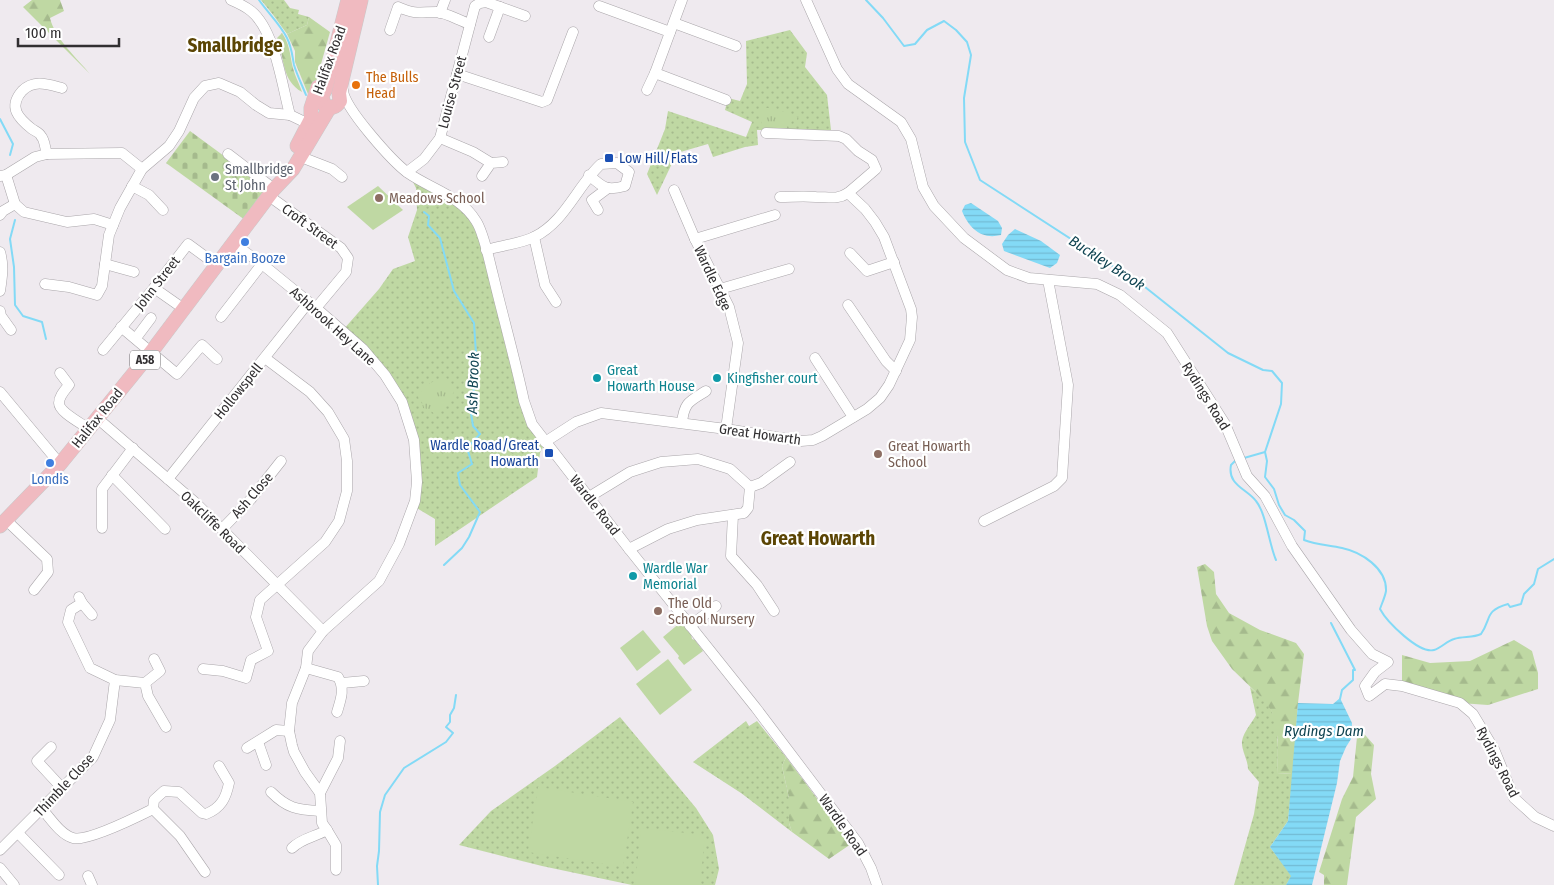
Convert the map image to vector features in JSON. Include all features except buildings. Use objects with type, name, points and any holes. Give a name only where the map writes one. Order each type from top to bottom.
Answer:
[{"type":"highway","name":"Halifax Road","points":[[3,519],[60,464],[152,351],[301,157],[312,124],[311,108],[337,29],[343,21],[348,0]]},
{"type":"highway","name":"Halifax Road","points":[[274,190],[312,124],[334,100],[345,70],[361,0]]},
{"type":"highway","name":"A58","points":[[334,100],[343,21]]},
{"type":"street","points":[[231,0],[251,11],[264,25],[272,45],[290,115]]},
{"type":"street","points":[[440,13],[445,0]]},
{"type":"street","points":[[647,90],[682,0]]},
{"type":"street","name":"Rydings Road","points":[[806,0],[837,69],[848,84],[901,122],[911,139],[923,187],[934,206],[964,238],[1007,270],[1029,278],[1097,284],[1120,295],[1167,333],[1225,424],[1247,476],[1265,496],[1292,546],[1351,630],[1372,654],[1388,662],[1375,672],[1365,686],[1369,696],[1385,684],[1402,686],[1458,702],[1473,714],[1494,749],[1514,798],[1535,817],[1554,826]]},
{"type":"street","name":"Louise Street","points":[[407,172],[424,159],[440,138],[475,6],[486,2],[500,7]]},
{"type":"street","points":[[599,6],[736,46]]},
{"type":"street","points":[[390,30],[398,7],[411,13],[440,13],[470,24]]},
{"type":"street","points":[[489,37],[500,7],[526,16]]},
{"type":"street","points":[[457,74],[542,102],[547,100],[573,32]]},
{"type":"street","points":[[655,73],[726,100]]},
{"type":"street","points":[[47,154],[42,136],[25,124],[16,113],[15,105],[17,97],[27,86],[39,82],[62,88]]},
{"type":"street","points":[[45,284],[69,287],[97,295],[102,286],[109,235],[132,186],[142,168],[169,146],[179,131],[194,98],[205,86],[219,84],[240,92],[269,113],[290,115],[312,124]]},
{"type":"street","name":"Wardle Road","points":[[334,100],[356,116],[407,172],[451,196],[476,221],[486,250],[527,412],[532,424],[756,708],[858,843],[871,868],[877,885]]},
{"type":"street","points":[[766,133],[833,134],[846,139],[854,148],[872,160],[876,169],[842,197],[832,199],[780,197]]},
{"type":"street","points":[[440,138],[473,152],[491,163],[504,162]]},
{"type":"street","points":[[113,225],[94,219],[67,222],[24,212],[16,204],[3,176],[35,157],[47,154],[122,153],[142,168]]},
{"type":"street","points":[[228,154],[274,190]]},
{"type":"street","points":[[301,157],[332,169],[342,177]]},
{"type":"street","points":[[482,176],[491,163]]},
{"type":"street","points":[[486,250],[534,237],[559,219],[589,176],[601,164],[618,163],[629,172],[625,186],[614,189],[601,186],[589,176]]},
{"type":"street","points":[[132,186],[149,196],[163,210]]},
{"type":"street","points":[[598,210],[592,200],[608,188]]},
{"type":"street","name":"Croft Street","points":[[274,190],[341,248],[348,258],[346,272],[312,306]]},
{"type":"street","name":"Wardle Edge","points":[[674,190],[695,239],[729,307],[738,343],[726,429]]},
{"type":"street","name":"Great Howarth","points":[[545,442],[576,422],[601,413],[801,441],[813,440],[867,409],[880,398],[889,385],[910,340],[912,317],[907,298],[884,237],[865,208],[848,194]]},
{"type":"street","points":[[0,215],[3,211],[16,204]]},
{"type":"street","points":[[695,239],[776,215]]},
{"type":"street","points":[[534,237],[546,285],[556,302]]},
{"type":"street","name":"John Street","points":[[103,350],[188,244],[218,266]]},
{"type":"street","name":"Ashbrook Hey Lane","points":[[234,244],[262,264],[363,349],[385,375],[402,402],[414,440],[417,482],[415,501],[399,544],[379,581],[323,631],[308,651],[306,668],[292,703],[289,731]]},
{"type":"street","points":[[0,252],[3,276],[0,291]]},
{"type":"street","points":[[850,253],[867,271],[894,262]]},
{"type":"street","points":[[105,264],[134,272]]},
{"type":"street","points":[[221,317],[262,264]]},
{"type":"street","points":[[720,290],[789,269]]},
{"type":"street","points":[[984,520],[1054,486],[1062,478],[1068,385],[1048,280]]},
{"type":"street","points":[[154,288],[184,309]]},
{"type":"street","points":[[848,305],[886,361],[896,370]]},
{"type":"street","name":"Hollowspell","points":[[168,479],[265,358],[312,306]]},
{"type":"street","points":[[0,311],[1,316],[11,330]]},
{"type":"street","points":[[136,338],[151,318]]},
{"type":"street","points":[[121,327],[152,351],[177,374],[202,345],[217,359]]},
{"type":"street","points":[[203,669],[223,671],[246,678],[252,660],[268,651],[256,617],[260,600],[325,542],[339,521],[347,491],[347,461],[344,439],[328,412],[310,392],[265,358]]},
{"type":"street","points":[[815,358],[853,417]]},
{"type":"street","name":"Oakcliffe Road","points":[[60,373],[69,385],[59,403],[62,410],[93,423],[133,448],[197,504],[323,631]]},
{"type":"street","points":[[682,423],[686,404],[706,391]]},
{"type":"street","points":[[0,392],[60,464]]},
{"type":"street","points":[[102,528],[102,489],[133,448]]},
{"type":"street","points":[[589,497],[630,472],[661,462],[698,459],[730,469],[750,487]]},
{"type":"street","name":"Ash Close","points":[[222,529],[251,499],[281,461]]},
{"type":"street","points":[[750,487],[761,483],[790,462]]},
{"type":"street","points":[[112,475],[165,529]]},
{"type":"street","points":[[629,549],[668,529],[697,520],[744,513],[748,508],[750,487]]},
{"type":"street","points":[[733,515],[731,556],[757,585],[774,611]]},
{"type":"street","points":[[3,519],[47,559],[48,572],[34,590]]},
{"type":"street","points":[[92,615],[81,600],[71,610],[68,622],[90,668],[115,680],[145,683],[160,671],[154,659]]},
{"type":"street","points":[[690,626],[716,606]]},
{"type":"street","points":[[306,668],[338,677],[342,683],[343,692],[337,712]]},
{"type":"street","name":"Thimble Close","points":[[0,850],[93,757],[110,720],[115,680]]},
{"type":"street","points":[[342,683],[364,681]]},
{"type":"street","points":[[145,683],[148,696],[166,727]]},
{"type":"street","points":[[247,748],[276,730],[289,731],[294,752],[320,793]]},
{"type":"street","points":[[336,870],[336,845],[322,823],[320,793],[338,758],[340,741]]},
{"type":"street","points":[[258,742],[266,764]]},
{"type":"street","points":[[50,747],[38,761],[62,788]]},
{"type":"street","points":[[153,809],[154,800],[164,791],[178,792],[202,813],[206,814],[212,811],[222,804],[229,783],[219,766]]},
{"type":"street","points":[[271,792],[282,802],[298,810],[320,811]]},
{"type":"street","points":[[42,810],[63,833],[75,838],[87,837],[138,817],[153,809]]},
{"type":"street","points":[[153,809],[180,836],[205,872]]},
{"type":"street","points":[[292,848],[300,840],[318,835],[327,830]]},
{"type":"street","points":[[18,833],[59,875]]},
{"type":"street","points":[[0,868],[14,885]]},
{"type":"green space","points":[[32,0],[60,0],[64,11],[50,18],[53,26],[61,41],[90,74],[23,7]]},
{"type":"green space","points":[[261,0],[284,0],[290,8],[299,10],[298,14],[309,17],[307,25],[287,34]]},
{"type":"green space","points":[[309,17],[330,32],[314,89],[308,94],[295,62],[295,51],[287,34],[307,25]]},
{"type":"green space","points":[[790,30],[807,53],[805,67],[827,95],[831,130],[757,130],[758,145],[713,157],[708,144],[677,153],[657,195],[647,174],[665,129],[668,111],[746,137],[752,122],[725,110],[728,98],[740,101],[747,84],[746,41]]},
{"type":"green space","points":[[282,33],[288,44],[293,68],[302,92],[295,87],[287,75],[277,38]]},
{"type":"green space","points":[[760,108],[775,108],[799,117],[798,120],[792,120],[791,123],[787,123],[787,128],[762,128]]},
{"type":"green space","points":[[190,131],[269,189],[245,220],[166,163]]},
{"type":"green space","points":[[410,176],[450,198],[474,222],[484,250],[521,402],[544,445],[540,453],[537,477],[435,546],[435,519],[415,507],[419,483],[404,401],[343,330],[379,289],[393,269],[415,261],[408,237],[417,210],[416,188]]},
{"type":"green space","points":[[378,186],[403,210],[373,230],[347,207]]},
{"type":"green space","points":[[445,377],[450,381],[454,392],[437,416],[430,410],[423,408],[422,402],[418,397],[429,384]]},
{"type":"green space","points":[[1205,564],[1214,572],[1216,594],[1229,613],[1260,630],[1296,643],[1304,654],[1293,773],[1277,774],[1278,740],[1272,712],[1265,701],[1232,669],[1212,641],[1207,626],[1197,567]]},
{"type":"green space","points":[[681,622],[691,634],[692,639],[695,640],[703,651],[684,665],[663,637]]},
{"type":"green space","points":[[643,630],[661,652],[637,671],[620,648]]},
{"type":"green space","points":[[1514,640],[1532,651],[1538,673],[1538,689],[1488,705],[1460,703],[1402,686],[1402,655],[1430,663],[1470,661]]},
{"type":"green space","points":[[668,659],[692,690],[660,715],[636,684]]},
{"type":"green space","points":[[1250,687],[1265,700],[1274,716],[1278,755],[1277,774],[1293,773],[1288,821],[1270,847],[1292,876],[1286,885],[1234,885],[1254,814],[1259,782],[1248,769],[1242,744],[1244,734],[1256,715]]},
{"type":"green space","points":[[620,717],[696,808],[713,835],[719,869],[715,885],[632,885],[542,866],[459,845],[491,811]]},
{"type":"green space","points":[[746,721],[749,726],[757,721],[786,757],[782,766],[789,798],[789,823],[792,832],[741,793],[693,762]]},
{"type":"green space","points":[[1358,727],[1374,745],[1371,774],[1376,799],[1356,817],[1347,885],[1324,885],[1324,875],[1319,872],[1342,799],[1353,777]]},
{"type":"green space","points":[[786,757],[851,844],[829,859],[792,832],[789,823],[789,798],[782,766]]},
{"type":"green space","points":[[538,787],[633,802],[623,867],[528,852]]},
{"type":"green space","points":[[641,828],[705,835],[700,885],[635,885]]},
{"type":"water","points":[[971,203],[998,221],[1002,228],[1001,235],[987,236],[977,231],[968,223],[962,211],[965,205]]},
{"type":"water","points":[[1015,229],[1041,241],[1060,255],[1057,263],[1050,268],[1004,251],[1002,244]]},
{"type":"water","name":"Rydings Dam","points":[[1340,698],[1352,723],[1351,739],[1340,761],[1337,783],[1312,885],[1286,885],[1291,876],[1270,847],[1288,821],[1298,703],[1333,704]]},
{"type":"waterway","name":"Ash Brook","points":[[259,0],[287,38],[295,69],[306,95]]},
{"type":"waterway","name":"Buckley Brook","points":[[866,0],[883,18],[904,46],[915,44],[927,30],[944,21],[967,42],[971,55],[964,98],[965,142],[980,180],[1145,287],[1228,353],[1263,370],[1272,371],[1282,383],[1281,404],[1265,452],[1244,458]]},
{"type":"waterway","points":[[0,119],[13,144],[10,155]]},
{"type":"waterway","name":"Ash Brook","points":[[424,212],[429,216],[428,225],[440,238],[454,291],[474,323],[476,354],[473,385],[475,403],[471,413],[473,426],[480,434],[467,448],[472,464],[458,473],[460,485],[480,512],[462,548],[444,565]]},
{"type":"waterway","points":[[15,220],[10,239],[14,267],[15,305],[23,316],[42,322],[46,339]]},
{"type":"waterway","points":[[1265,452],[1267,461],[1265,477],[1274,489],[1279,505],[1285,515],[1294,520],[1305,531],[1304,540],[1357,553],[1378,568],[1385,583],[1386,591],[1380,609],[1404,636],[1428,650],[1437,649],[1454,639],[1481,634],[1495,609],[1508,604],[1510,607],[1521,604],[1524,594],[1534,584],[1538,569],[1554,559]]},
{"type":"waterway","name":"Buckley Brook","points":[[1237,459],[1231,465],[1232,477],[1259,506],[1276,560]]},
{"type":"waterway","name":"Buckley Brook","points":[[1331,623],[1355,670],[1353,670],[1353,680],[1342,690],[1340,699]]},
{"type":"waterway","name":"Ash Brook","points":[[378,885],[377,866],[380,812],[385,795],[404,768],[446,742],[453,733],[446,727],[450,722],[450,715],[454,708],[456,695]]},
{"type":"place","name":"The Bulls Head","points":[[356,85]]},
{"type":"place","name":"Low Hill/Flats","points":[[609,158]]},
{"type":"place","name":"Smallbridge St John","points":[[215,177]]},
{"type":"place","name":"Meadows School","points":[[379,198]]},
{"type":"place","name":"Bargain Booze","points":[[245,242]]},
{"type":"place","name":"Great Howarth House","points":[[597,378]]},
{"type":"place","name":"Kingfisher court","points":[[717,378]]},
{"type":"place","name":"Wardle Road/Great Howarth","points":[[549,453]]},
{"type":"place","name":"Great Howarth School","points":[[878,454]]},
{"type":"place","name":"Londis","points":[[50,463]]},
{"type":"place","name":"Wardle War Memorial","points":[[633,576]]},
{"type":"place","name":"The Old School Nursery","points":[[658,611]]},
{"type":"district","name":"Smallbridge","points":[[235,45]]},
{"type":"district","name":"Great Howarth","points":[[818,538]]}]
